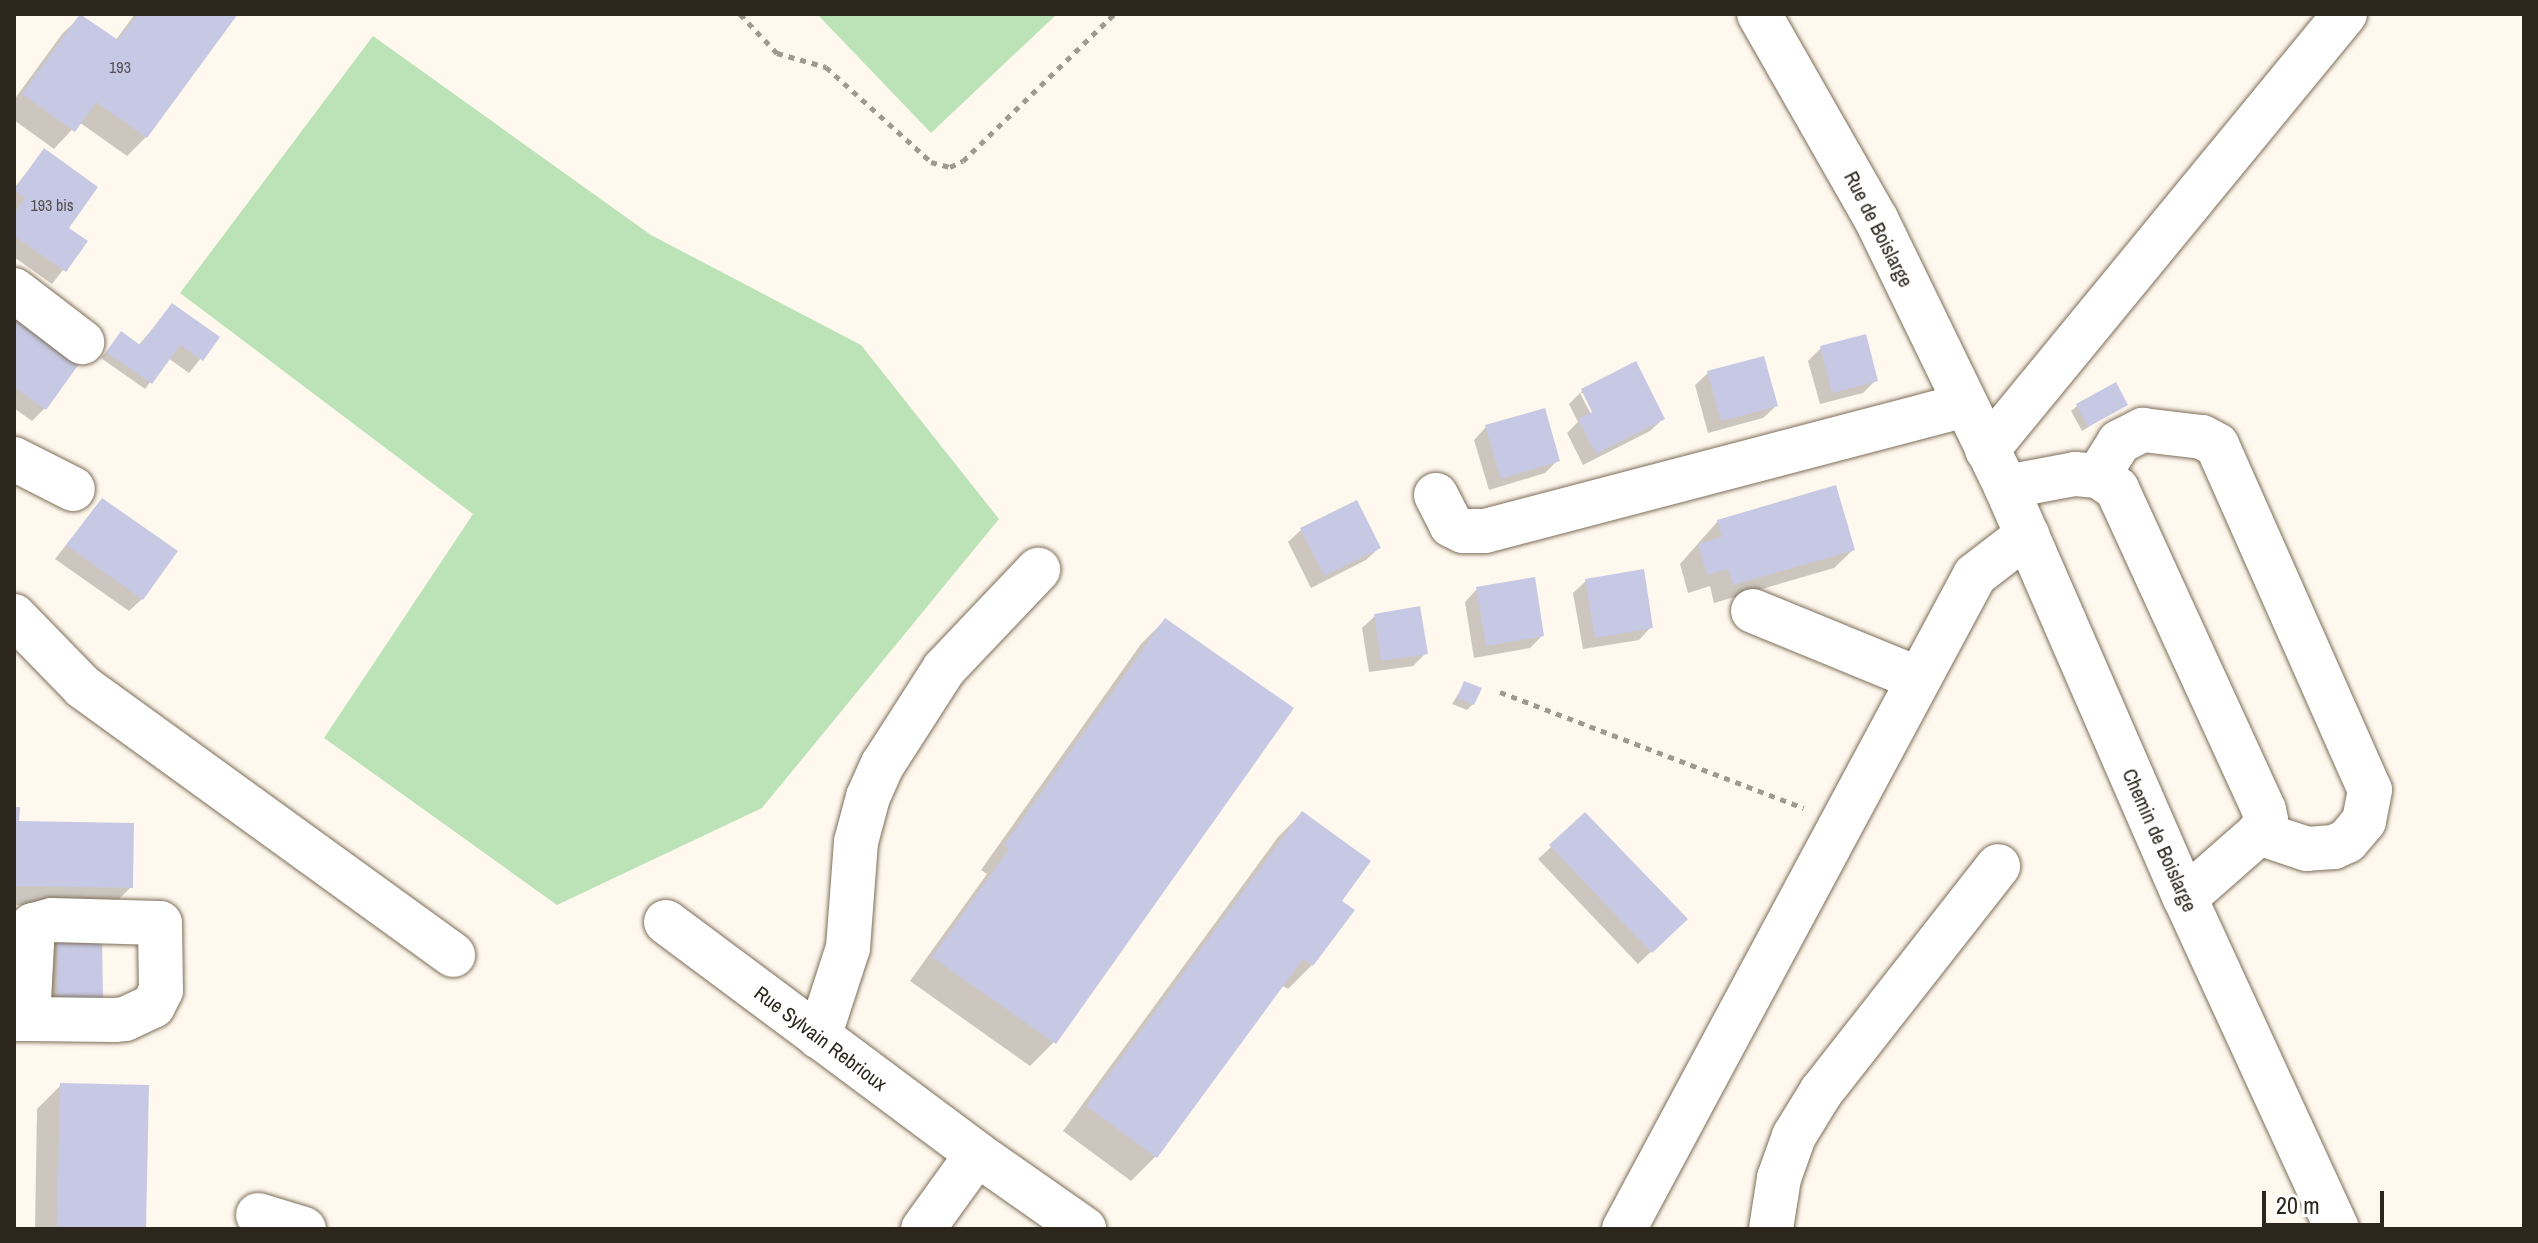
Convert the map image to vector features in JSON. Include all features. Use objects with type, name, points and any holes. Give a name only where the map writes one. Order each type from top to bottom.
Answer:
[{"type":"street","name":"Rue de Boislarge","points":[[1759,14],[1876,219],[1997,468]]},
{"type":"street","points":[[1997,468],[2345,14]]},
{"type":"street","points":[[14,290],[82,342]]},
{"type":"street","points":[[1436,495],[1451,525],[1463,531],[1485,531],[1965,405]]},
{"type":"street","points":[[2098,476],[2119,442],[2143,430],[2211,440],[2224,459],[2370,790],[2364,821],[2347,841],[2334,847],[2307,849],[2259,833]]},
{"type":"street","points":[[14,459],[73,489]]},
{"type":"street","points":[[1997,468],[2098,476],[2117,489],[2258,795],[2266,820],[2259,833],[2185,898]]},
{"type":"street","name":"Chemin de Boislarge","points":[[1997,468],[2185,898],[2337,1229]]},
{"type":"street","points":[[1624,1229],[1975,575],[2027,535]]},
{"type":"street","points":[[819,1037],[848,948],[856,842],[868,797],[883,764],[944,669],[1038,570]]},
{"type":"street","points":[[1753,611],[1919,679]]},
{"type":"street","points":[[14,616],[83,687],[453,955]]},
{"type":"street","points":[[1771,1229],[1779,1178],[1794,1136],[1821,1092],[1998,866]]},
{"type":"street","name":"Rue Sylvain Rebrioux","points":[[666,922],[977,1154],[1084,1229]]},
{"type":"street","points":[[923,1229],[977,1154]]},
{"type":"street","points":[[258,1215],[304,1229]]},
{"type":"path","points":[[740,14],[777,53],[826,67],[931,162],[950,167],[963,161],[1114,14]]},
{"type":"path","points":[[1500,692],[1843,823]]},
{"type":"green space","points":[[817,14],[1057,14],[931,133]]},
{"type":"green space","points":[[373,36],[651,235],[861,345],[999,519],[762,808],[557,905],[324,738],[473,514],[180,293]]},
{"type":"building","points":[[80,14],[118,40],[138,14],[238,14],[147,138],[96,102],[75,132],[22,94]]},
{"type":"building","points":[[44,148],[98,187],[69,228],[88,241],[66,272],[14,236],[14,213],[25,198],[14,190]]},
{"type":"building","points":[[172,303],[220,337],[203,361],[180,345],[152,384],[106,352],[121,331],[140,345]]},
{"type":"building","points":[[14,318],[79,364],[46,410],[14,387]]},
{"type":"building","points":[[1866,334],[1878,381],[1832,393],[1820,346]]},
{"type":"building","points":[[1764,356],[1778,406],[1721,421],[1707,371]]},
{"type":"building","points":[[1636,361],[1665,419],[1596,454],[1578,419],[1592,412],[1581,389]]},
{"type":"building","points":[[2116,382],[2128,405],[2088,427],[2076,404]]},
{"type":"building","points":[[1545,408],[1560,461],[1501,479],[1485,425]]},
{"type":"building","points":[[1836,485],[1855,550],[1733,585],[1728,569],[1707,575],[1698,544],[1722,537],[1717,520]]},
{"type":"building","points":[[102,498],[178,551],[143,600],[66,545]]},
{"type":"building","points":[[1357,500],[1381,548],[1324,576],[1300,528]]},
{"type":"building","points":[[1644,569],[1653,628],[1595,638],[1585,579]]},
{"type":"building","points":[[1535,577],[1544,636],[1486,646],[1476,587]]},
{"type":"building","points":[[1420,606],[1428,654],[1381,661],[1374,614]]},
{"type":"building","points":[[1165,618],[1294,708],[1056,1044],[932,957],[1009,849],[1004,845]]},
{"type":"building","points":[[1464,681],[1482,688],[1474,705],[1457,698]]},
{"type":"building","points":[[14,807],[20,807],[19,821],[134,823],[133,888],[14,886]]},
{"type":"building","points":[[1302,811],[1371,861],[1342,901],[1355,910],[1313,966],[1303,959],[1157,1158],[1086,1106]]},
{"type":"building","points":[[1585,812],[1688,919],[1652,953],[1549,845]]},
{"type":"building","points":[[102,934],[103,1000],[58,1000],[57,935]]},
{"type":"building","points":[[60,1083],[149,1085],[146,1229],[57,1229]]}]
